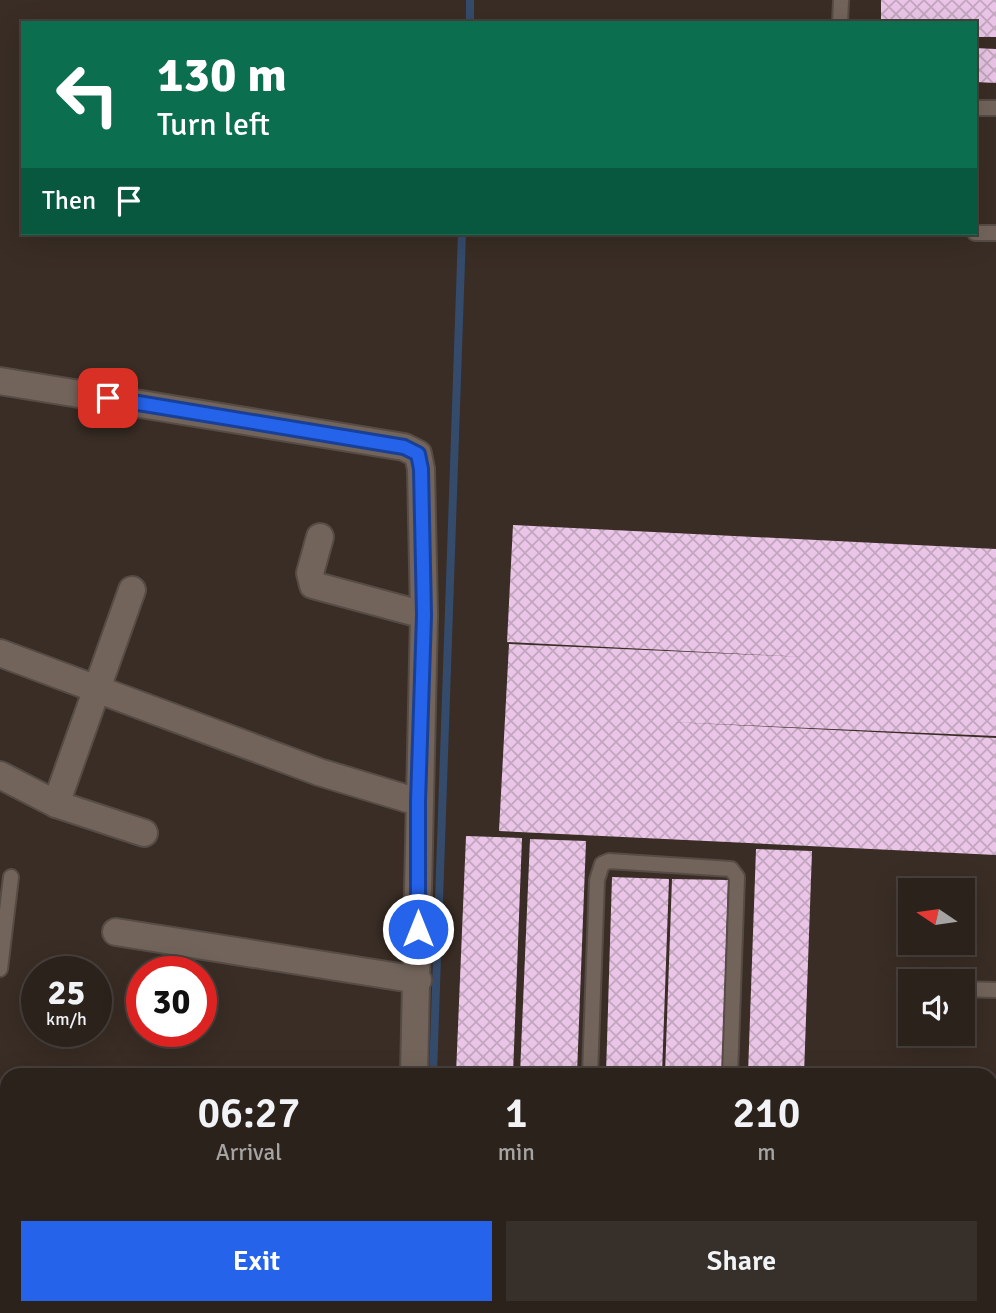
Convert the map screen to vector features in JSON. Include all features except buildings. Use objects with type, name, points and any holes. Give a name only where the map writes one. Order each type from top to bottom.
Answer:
[{"type":"street","points":[[0,381],[404,447],[418,454],[421,469],[424,615],[414,1068]]},
{"type":"street","points":[[320,537],[310,573],[313,584],[424,615]]},
{"type":"street","points":[[56,804],[132,590]]},
{"type":"street","points":[[0,653],[319,772],[418,802]]},
{"type":"street","points":[[0,775],[56,804],[144,833]]},
{"type":"street","points":[[116,932],[418,980]]},
{"type":"lane","points":[[839,21],[841,0]]},
{"type":"lane","points":[[977,108],[996,108]]},
{"type":"lane","points":[[977,233],[996,233]]},
{"type":"lane","points":[[590,1068],[597,880],[602,864],[609,861],[731,869],[735,872],[737,877],[730,1068]]},
{"type":"lane","points":[[0,970],[11,877]]},
{"type":"lane","points":[[975,989],[996,990]]},
{"type":"waterway","points":[[470,0],[470,21]]},
{"type":"waterway","points":[[433,1068],[462,235]]},
{"type":"route","points":[[108,398],[404,447],[418,454],[421,469],[424,615],[418,802],[418,929]]}]
